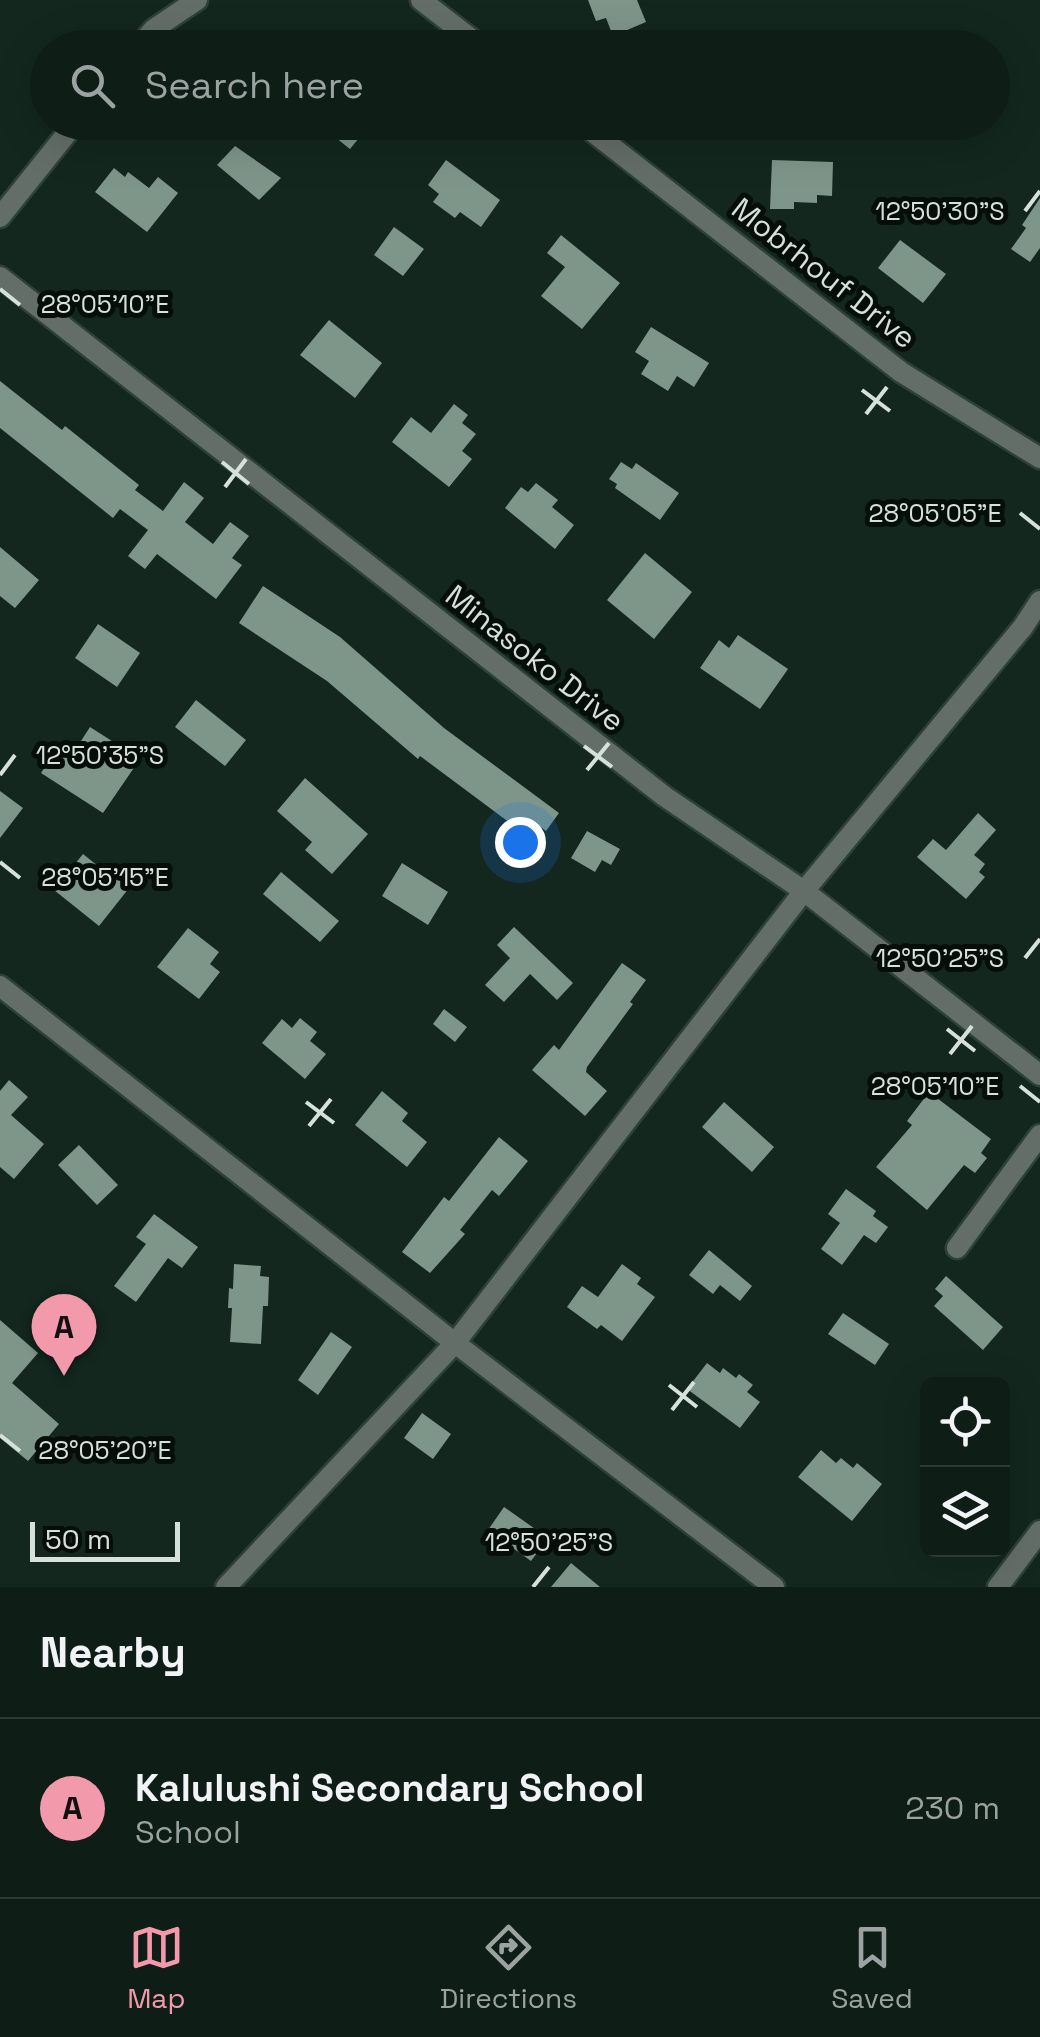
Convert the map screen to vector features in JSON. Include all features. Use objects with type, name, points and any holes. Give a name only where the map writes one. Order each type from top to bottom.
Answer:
[{"type":"street","points":[[153,30],[197,0]]},
{"type":"street","points":[[421,0],[460,30]]},
{"type":"street","points":[[0,217],[62,140]]},
{"type":"street","name":"Mobrhouf Drive","points":[[603,140],[901,372],[1040,458]]},
{"type":"street","name":"Minasoko Drive","points":[[0,277],[664,796],[804,891],[1040,1075]]},
{"type":"street","points":[[226,1587],[455,1343],[804,891],[1040,602]]},
{"type":"street","points":[[0,986],[774,1587]]},
{"type":"street","points":[[957,1248],[1040,1136]]},
{"type":"street","points":[[1005,1585],[1040,1531]]},
{"type":"building","points":[[588,0],[637,0],[646,22],[627,30],[611,30],[606,18],[596,21]]},
{"type":"building","points":[[339,140],[357,140],[350,149]]},
{"type":"building","points":[[235,146],[281,178],[259,200],[217,165]]},
{"type":"building","points":[[446,160],[500,200],[481,227],[460,212],[455,218],[433,202],[439,194],[428,185]]},
{"type":"building","points":[[772,160],[833,162],[832,196],[817,195],[817,203],[794,202],[794,209],[770,209]]},
{"type":"building","points":[[114,168],[125,177],[128,172],[149,188],[158,177],[178,193],[147,232],[95,192]]},
{"type":"building","points":[[1040,198],[1040,248],[1030,262],[1011,249]]},
{"type":"building","points":[[394,227],[424,249],[403,276],[374,255]]},
{"type":"building","points":[[561,235],[620,283],[582,329],[541,296],[565,267],[547,253]]},
{"type":"building","points":[[900,240],[946,274],[923,303],[878,268]]},
{"type":"building","points":[[329,320],[382,363],[355,398],[300,355]]},
{"type":"building","points":[[651,327],[709,363],[694,387],[677,376],[668,391],[641,374],[649,361],[635,352]]},
{"type":"building","points":[[0,381],[139,485],[135,490],[163,511],[184,482],[204,498],[185,522],[213,544],[230,522],[249,536],[232,558],[242,565],[216,599],[157,554],[145,569],[128,556],[148,530],[120,509],[113,518],[0,428]]},
{"type":"building","points":[[454,404],[468,415],[462,423],[476,434],[462,451],[472,459],[449,487],[392,442],[411,417],[431,433]]},
{"type":"building","points":[[621,462],[632,469],[636,463],[679,493],[660,520],[615,488],[617,484],[609,479]]},
{"type":"building","points":[[536,483],[558,500],[552,507],[574,525],[555,549],[505,508],[521,487],[528,492]]},
{"type":"building","points":[[0,547],[39,580],[15,608],[0,596]]},
{"type":"building","points":[[645,553],[692,592],[654,639],[607,600]]},
{"type":"building","points":[[263,586],[340,637],[444,728],[559,813],[546,831],[538,825],[529,837],[420,756],[418,759],[327,681],[239,623]]},
{"type":"building","points":[[98,624],[140,653],[117,687],[75,658]]},
{"type":"building","points":[[738,635],[788,669],[760,709],[700,668],[719,640],[729,648]]},
{"type":"building","points":[[196,700],[246,740],[225,766],[175,727]]},
{"type":"building","points":[[90,727],[140,759],[103,813],[41,773],[57,749],[70,758]]},
{"type":"building","points":[[305,778],[368,834],[332,874],[305,850],[312,842],[277,811]]},
{"type":"building","points":[[0,791],[23,808],[0,838]]},
{"type":"building","points":[[978,813],[996,830],[974,855],[985,864],[979,872],[985,877],[966,899],[917,857],[933,839],[946,850]]},
{"type":"building","points":[[587,831],[620,849],[611,865],[602,860],[595,872],[571,858]]},
{"type":"building","points":[[83,854],[113,878],[122,866],[137,878],[99,926],[54,890]]},
{"type":"building","points":[[402,863],[448,892],[428,925],[382,896]]},
{"type":"building","points":[[281,872],[339,921],[320,942],[263,894]]},
{"type":"building","points":[[514,927],[573,983],[557,1000],[530,974],[504,1002],[485,985],[510,958],[497,945]]},
{"type":"building","points":[[188,928],[219,952],[210,964],[220,972],[199,999],[157,967]]},
{"type":"building","points":[[622,963],[646,980],[587,1067],[586,1072],[607,1091],[585,1116],[532,1070],[554,1045],[559,1050]]},
{"type":"building","points":[[444,1009],[467,1027],[455,1042],[433,1024]]},
{"type":"building","points":[[300,1018],[317,1032],[310,1041],[326,1054],[305,1079],[262,1043],[282,1019],[292,1028]]},
{"type":"building","points":[[9,1080],[28,1097],[11,1115],[44,1144],[14,1179],[0,1167],[0,1091]]},
{"type":"building","points":[[382,1091],[408,1113],[402,1121],[427,1142],[407,1167],[355,1125]]},
{"type":"building","points":[[929,1092],[991,1139],[981,1153],[987,1158],[975,1173],[964,1165],[927,1210],[876,1167],[912,1125],[907,1121]]},
{"type":"building","points":[[724,1102],[774,1147],[752,1172],[702,1127]]},
{"type":"building","points":[[499,1137],[528,1161],[499,1196],[492,1190],[460,1230],[465,1234],[430,1273],[402,1252],[444,1197],[449,1201]]},
{"type":"building","points":[[79,1145],[118,1185],[97,1205],[58,1165]]},
{"type":"building","points":[[846,1189],[876,1211],[873,1216],[888,1227],[876,1243],[864,1235],[842,1265],[821,1249],[840,1223],[828,1214]]},
{"type":"building","points":[[154,1214],[198,1247],[182,1268],[168,1258],[136,1302],[114,1286],[146,1244],[136,1237]]},
{"type":"building","points":[[709,1250],[752,1286],[740,1301],[720,1285],[713,1294],[689,1275]]},
{"type":"building","points":[[234,1264],[261,1266],[260,1276],[269,1277],[261,1344],[230,1342],[229,1288],[233,1289]]},
{"type":"building","points":[[622,1264],[641,1278],[637,1284],[655,1297],[622,1341],[567,1307],[582,1286],[598,1297]]},
{"type":"building","points":[[946,1276],[1003,1327],[983,1350],[934,1306],[943,1296],[935,1289]]},
{"type":"building","points":[[843,1313],[889,1344],[875,1365],[828,1334]]},
{"type":"building","points":[[0,1320],[38,1353],[12,1383],[59,1424],[28,1461],[0,1438]]},
{"type":"building","points":[[331,1332],[352,1347],[318,1395],[298,1380]]},
{"type":"building","points":[[707,1363],[720,1373],[723,1368],[736,1378],[739,1374],[753,1385],[747,1392],[760,1402],[740,1428],[687,1389]]},
{"type":"building","points":[[422,1413],[451,1434],[433,1459],[404,1438]]},
{"type":"building","points":[[821,1450],[836,1463],[841,1458],[853,1468],[857,1463],[882,1484],[852,1521],[798,1477]]},
{"type":"building","points":[[504,1507],[548,1538],[531,1561],[488,1530]]},
{"type":"building","points":[[571,1563],[600,1587],[551,1587]]},
{"type":"place","name":"Kalulushi Secondary School","points":[[64,1376]]}]
